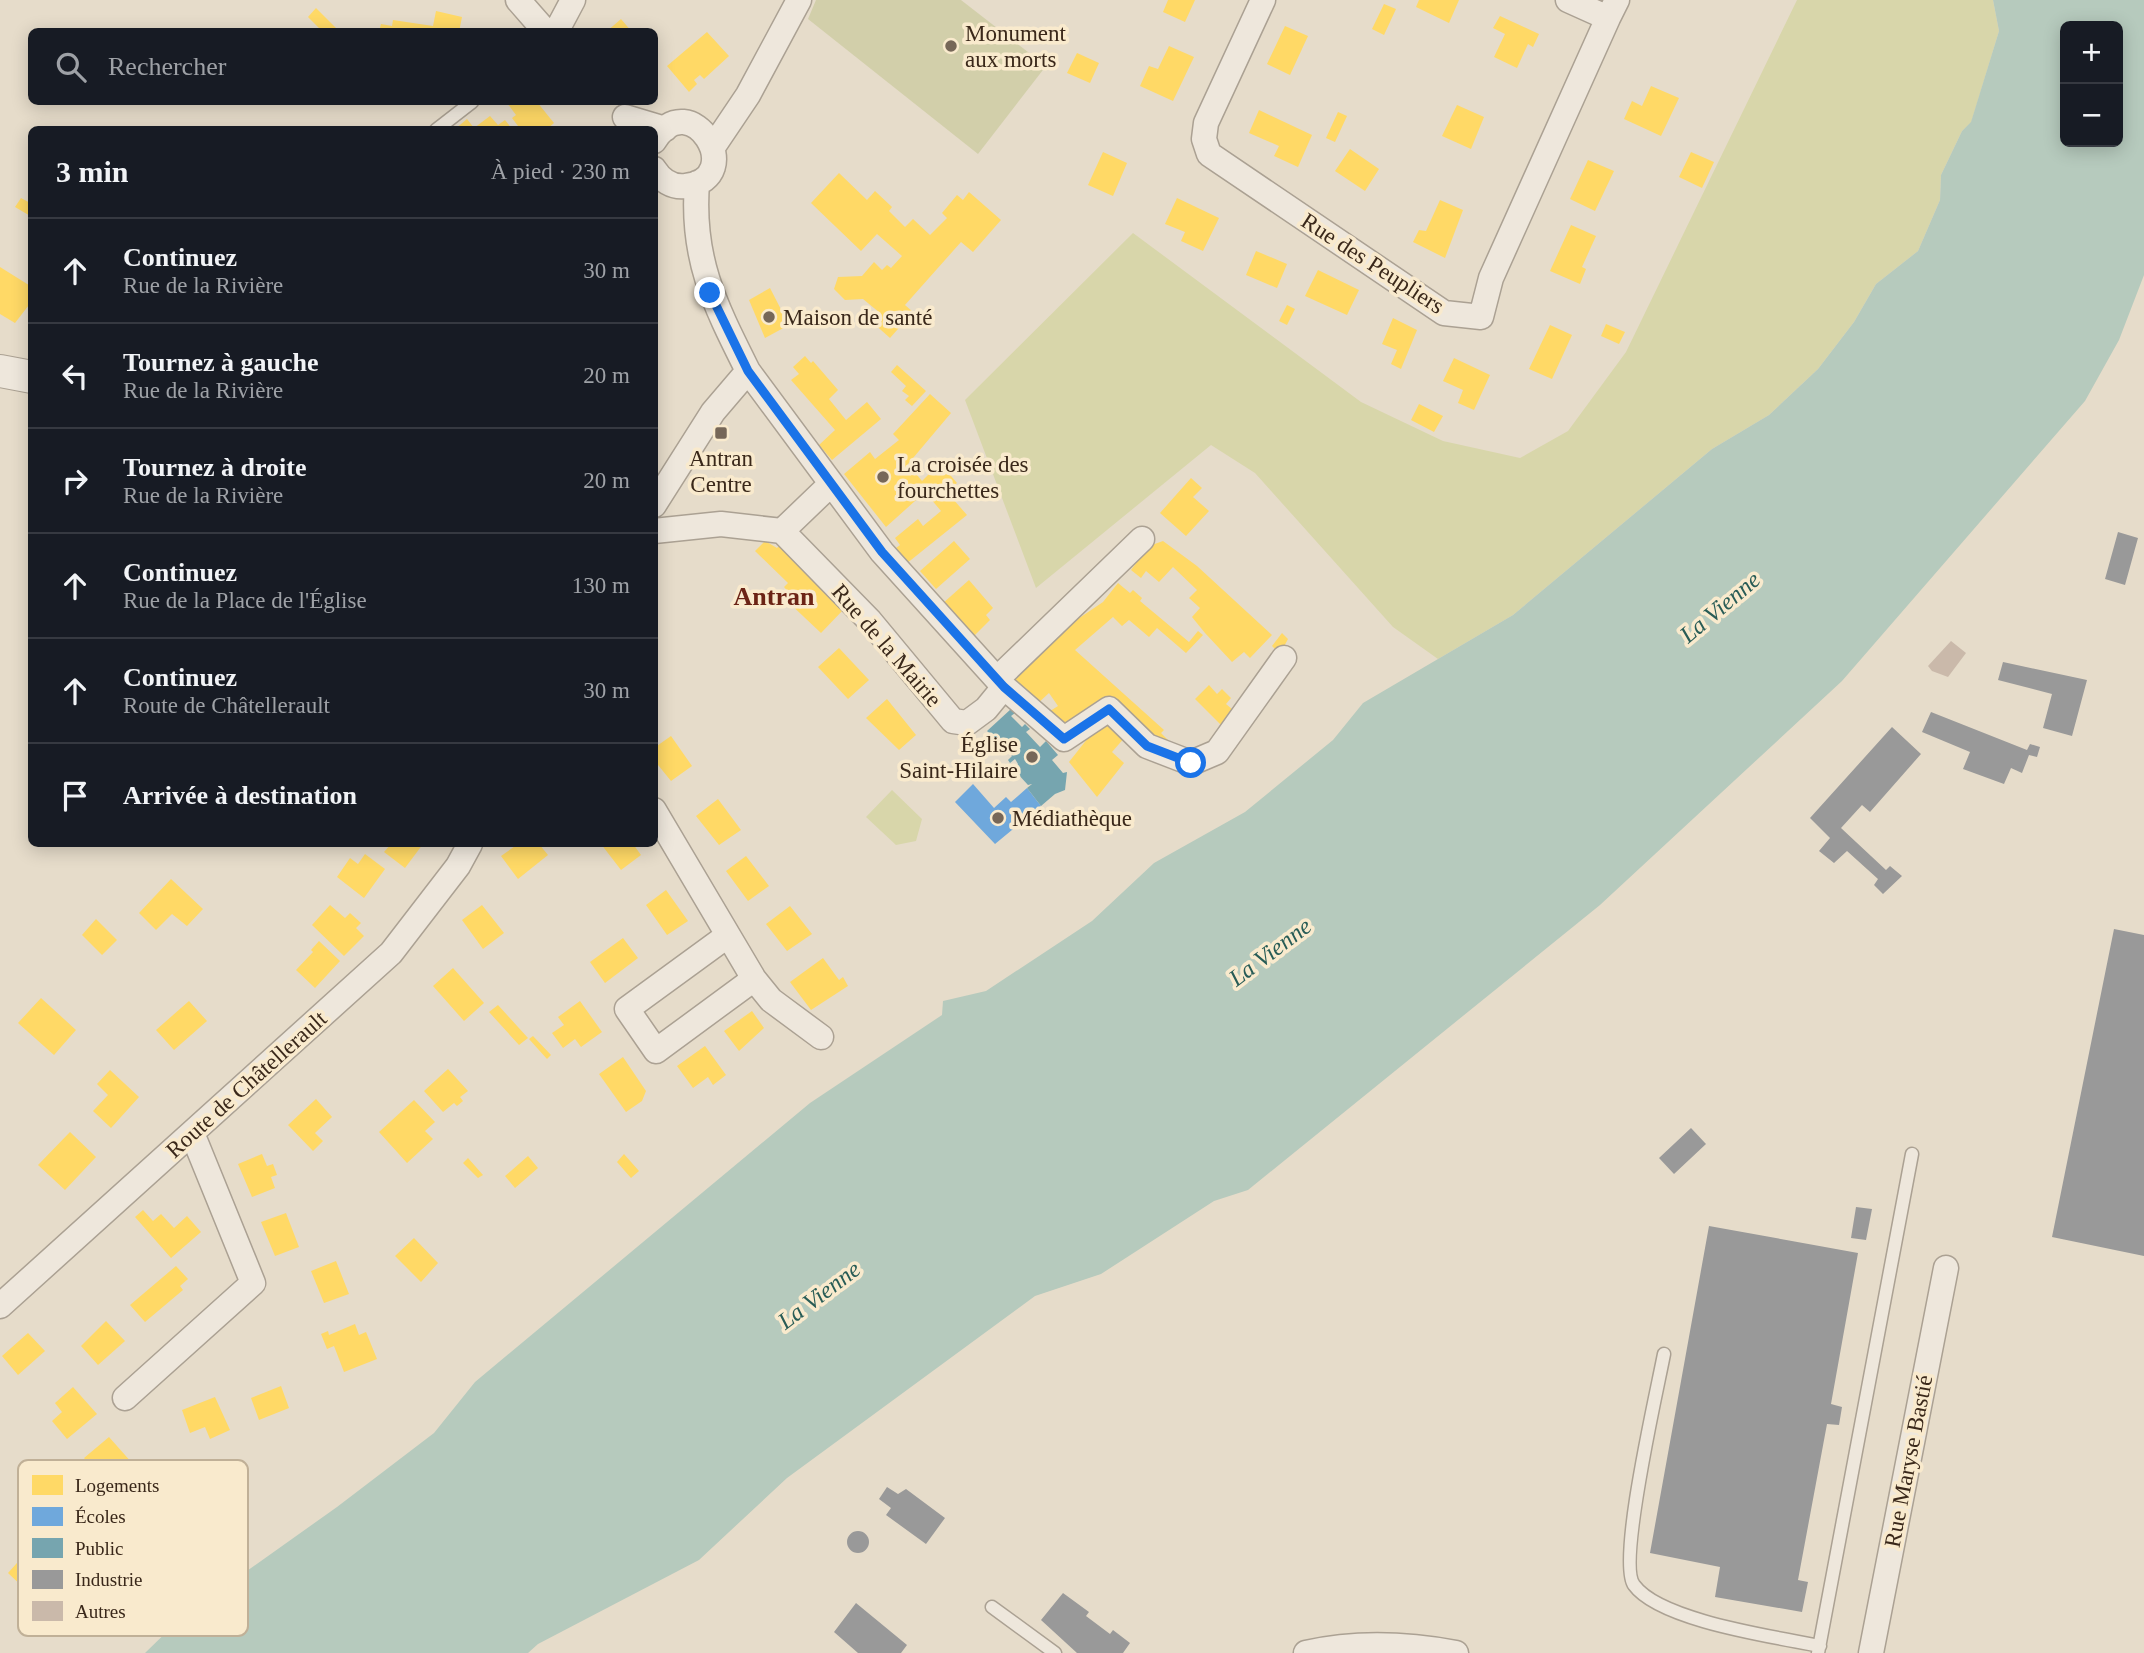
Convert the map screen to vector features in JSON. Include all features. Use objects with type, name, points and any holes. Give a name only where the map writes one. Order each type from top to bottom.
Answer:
[{"type":"street","points":[[518,0],[542,28]]},
{"type":"street","points":[[558,28],[573,0]]},
{"type":"street","points":[[713,146],[748,96],[799,0]]},
{"type":"street","name":"Rue des Peupliers","points":[[1263,0],[1206,123],[1204,139],[1209,154],[1444,313],[1480,317],[1491,278],[1612,9]]},
{"type":"street","points":[[1568,0],[1612,9]]},
{"type":"street","points":[[660,135],[674,124],[694,125],[733,115]]},
{"type":"street","points":[[623,116],[642,126]]},
{"type":"street","points":[[694,125],[709,137],[713,146],[712,168],[675,179],[694,220],[710,293],[748,371],[882,552],[1000,683],[1064,739],[1109,709],[1147,746],[1191,763],[1217,752],[1284,658]]},
{"type":"street","points":[[0,371],[28,376]]},
{"type":"street","points":[[658,499],[713,412],[748,371]]},
{"type":"street","points":[[658,531],[721,524],[782,531],[831,484]]},
{"type":"street","name":"Rue de la Mairie","points":[[782,531],[870,621],[953,721],[967,723],[986,709],[1000,683]]},
{"type":"street","points":[[1000,683],[1142,539]]},
{"type":"street","points":[[658,817],[754,979],[771,1000],[821,1037]]},
{"type":"street","name":"Route de Châtellerault","points":[[0,1306],[391,953],[458,866],[468,847]]},
{"type":"street","points":[[727,936],[627,1009],[656,1051],[754,979]]},
{"type":"street","points":[[124,1398],[253,1283],[192,1133]]},
{"type":"street","name":"Rue Maryse Bastié","points":[[1871,1653],[1946,1268]]},
{"type":"street","points":[[1306,1653],[1374,1646],[1452,1653]]},
{"type":"lane","points":[[441,126],[468,105]]},
{"type":"lane","points":[[1664,1354],[1628,1550],[1631,1583],[1642,1594],[1661,1605],[1711,1623],[1819,1649],[1912,1154]]},
{"type":"lane","points":[[992,1607],[1055,1653]]},
{"type":"shaded area","points":[[816,0],[961,0],[1046,66],[978,154],[808,19]]},
{"type":"shaded area","points":[[1797,0],[1993,0],[1999,31],[1971,123],[1962,131],[1941,175],[1940,200],[1918,251],[1876,284],[1854,322],[1818,369],[1769,415],[1712,449],[1513,615],[1438,659],[1393,627],[1255,473],[1211,445],[1036,588],[965,400],[1133,233],[1361,402],[1443,441],[1520,458],[1568,431],[1626,352]]},
{"type":"shaded area","points":[[892,790],[922,819],[916,841],[896,845],[866,817]]},
{"type":"water","name":"La Vienne","points":[[1993,0],[2144,0],[2144,275],[2119,340],[2085,401],[1842,681],[1600,905],[1248,1190],[1214,1201],[1101,1274],[1035,1296],[787,1478],[699,1560],[538,1644],[528,1653],[145,1653],[162,1636],[248,1636],[248,1570],[434,1433],[475,1382],[810,1103],[942,1015],[943,1001],[986,991],[1092,921],[1154,863],[1245,812],[1333,740],[1363,703],[1513,615],[1712,449],[1769,415],[1818,369],[1854,322],[1876,284],[1918,251],[1940,200],[1941,175],[1962,131],[1971,122],[1999,31]]},
{"type":"building: Logements","points":[[1168,0],[1195,0],[1185,22],[1163,12]]},
{"type":"building: Logements","points":[[1419,0],[1459,0],[1449,23],[1416,7]]},
{"type":"building: Logements","points":[[1384,4],[1396,9],[1384,35],[1372,29]]},
{"type":"building: Logements","points":[[316,8],[336,28],[319,28],[308,17]]},
{"type":"building: Logements","points":[[436,11],[462,17],[460,28],[380,28],[381,24],[392,26],[393,20],[433,26]]},
{"type":"building: Logements","points":[[1500,16],[1539,34],[1533,47],[1528,44],[1517,68],[1494,57],[1505,34],[1493,28]]},
{"type":"building: Logements","points":[[621,19],[629,28],[611,28]]},
{"type":"building: Logements","points":[[1285,26],[1308,36],[1290,75],[1267,64]]},
{"type":"building: Logements","points":[[707,32],[729,56],[704,79],[700,75],[694,80],[697,84],[689,92],[667,66]]},
{"type":"building: Logements","points":[[1169,46],[1194,57],[1173,101],[1140,86],[1149,66],[1158,69]]},
{"type":"building: Logements","points":[[1077,53],[1099,63],[1090,83],[1067,73]]},
{"type":"building: Logements","points":[[1651,86],[1679,98],[1661,136],[1624,119],[1632,101],[1642,106]]},
{"type":"building: Logements","points":[[508,105],[539,105],[554,123],[551,126],[518,126],[512,118],[516,115]]},
{"type":"building: Logements","points":[[1457,105],[1484,117],[1471,149],[1442,136]]},
{"type":"building: Logements","points":[[1259,110],[1312,135],[1298,167],[1274,156],[1279,146],[1249,133]]},
{"type":"building: Logements","points":[[1338,112],[1347,116],[1335,142],[1326,138]]},
{"type":"building: Logements","points":[[490,116],[498,125],[505,120],[510,126],[477,126]]},
{"type":"building: Logements","points":[[467,119],[472,126],[459,126]]},
{"type":"building: Logements","points":[[1350,149],[1379,169],[1365,191],[1335,171]]},
{"type":"building: Logements","points":[[1103,152],[1127,163],[1113,196],[1088,185]]},
{"type":"building: Logements","points":[[1691,152],[1714,162],[1702,188],[1679,177]]},
{"type":"building: Logements","points":[[1588,160],[1614,171],[1595,211],[1570,199]]},
{"type":"building: Logements","points":[[839,173],[867,200],[875,191],[892,207],[889,211],[905,227],[913,219],[930,235],[947,218],[942,213],[957,195],[963,200],[969,192],[1001,220],[973,252],[961,242],[905,305],[913,312],[890,338],[872,322],[880,313],[863,299],[845,300],[834,289],[838,277],[862,276],[874,262],[882,270],[887,265],[891,268],[902,256],[877,234],[861,251],[811,203]]},
{"type":"building: Logements","points":[[21,198],[28,202],[28,215],[15,207]]},
{"type":"building: Logements","points":[[1177,198],[1219,218],[1203,251],[1181,241],[1185,232],[1165,224]]},
{"type":"building: Logements","points":[[1440,200],[1463,210],[1445,258],[1413,242],[1419,230],[1426,231]]},
{"type":"building: Logements","points":[[1571,225],[1596,236],[1582,267],[1586,269],[1580,284],[1550,271]]},
{"type":"building: Logements","points":[[1256,251],[1287,264],[1277,288],[1246,275]]},
{"type":"building: Logements","points":[[0,267],[28,284],[28,306],[15,323],[0,314]]},
{"type":"building: Logements","points":[[1318,270],[1359,290],[1347,315],[1305,296]]},
{"type":"building: Logements","name":"Maison de santé","points":[[770,288],[789,325],[765,338],[749,300]]},
{"type":"building: Logements","points":[[1287,305],[1295,309],[1287,325],[1279,321]]},
{"type":"building: Logements","points":[[1393,318],[1417,330],[1401,369],[1391,364],[1397,350],[1382,344]]},
{"type":"building: Logements","points":[[1606,324],[1625,332],[1619,344],[1601,336]]},
{"type":"building: Logements","points":[[1550,325],[1572,335],[1552,379],[1529,369]]},
{"type":"building: Logements","points":[[805,356],[811,363],[813,361],[838,390],[829,399],[846,420],[867,402],[881,419],[832,460],[819,445],[835,430],[791,380],[799,374],[793,367]]},
{"type":"building: Logements","points":[[1454,358],[1490,375],[1474,410],[1458,403],[1463,390],[1443,381]]},
{"type":"building: Logements","points":[[897,365],[926,391],[912,406],[905,400],[909,396],[902,391],[906,386],[891,372]]},
{"type":"building: Logements","points":[[930,394],[951,413],[908,464],[922,481],[940,463],[957,483],[946,491],[967,515],[906,564],[896,548],[900,545],[895,538],[918,519],[923,526],[941,511],[925,492],[886,527],[844,474],[870,452],[875,459],[899,440],[893,434]]},
{"type":"building: Logements","points":[[1419,404],[1443,416],[1434,432],[1411,420]]},
{"type":"building: Logements","points":[[1191,478],[1202,488],[1193,497],[1209,511],[1186,536],[1160,513]]},
{"type":"building: Logements","points":[[765,541],[777,548],[779,546],[845,608],[821,633],[786,600],[791,595],[784,587],[788,583],[755,551]]},
{"type":"building: Logements","points":[[954,541],[970,559],[936,589],[920,571]]},
{"type":"building: Logements","points":[[1163,541],[1197,566],[1272,635],[1250,658],[1244,652],[1232,662],[1205,633],[1192,617],[1200,608],[1189,598],[1197,590],[1173,567],[1159,582],[1146,571],[1141,578],[1131,570],[1149,546]]},
{"type":"building: Logements","points":[[969,580],[993,608],[986,615],[990,620],[973,637],[942,604]]},
{"type":"building: Logements","points":[[1118,583],[1130,593],[1133,590],[1142,598],[1140,601],[1189,642],[1198,631],[1203,635],[1186,653],[1157,628],[1149,637],[1129,620],[1122,626],[1113,617],[1075,650],[1164,730],[1161,733],[1168,740],[1162,746],[1099,701],[1065,724],[1047,713],[1058,706],[1049,693],[1036,705],[1012,680],[1063,629],[1103,602]]},
{"type":"building: Logements","points":[[1282,633],[1288,639],[1280,654],[1272,646]]},
{"type":"building: Logements","points":[[839,648],[869,680],[848,699],[818,667]]},
{"type":"building: Logements","points":[[1209,685],[1217,694],[1222,689],[1231,698],[1226,704],[1239,715],[1227,731],[1195,699]]},
{"type":"building: Logements","points":[[887,699],[916,735],[899,750],[866,718]]},
{"type":"building: Logements","points":[[1103,719],[1126,736],[1112,752],[1124,763],[1097,797],[1069,762]]},
{"type":"building: Logements","points":[[671,736],[692,766],[671,781],[658,765],[658,745]]},
{"type":"building: Logements","points":[[718,799],[741,830],[719,845],[696,816]]},
{"type":"building: Logements","points":[[388,847],[421,847],[405,868],[384,852]]},
{"type":"building: Logements","points":[[514,847],[541,847],[548,855],[518,879],[501,856]]},
{"type":"building: Logements","points":[[603,847],[635,847],[641,855],[621,870]]},
{"type":"building: Logements","points":[[365,854],[385,869],[364,898],[337,877],[350,858],[358,864]]},
{"type":"building: Logements","points":[[746,856],[769,886],[748,901],[726,871]]},
{"type":"building: Logements","points":[[171,879],[203,909],[187,926],[172,914],[156,930],[139,913]]},
{"type":"building: Logements","points":[[666,890],[688,921],[667,935],[646,905]]},
{"type":"building: Logements","points":[[330,905],[345,918],[350,913],[361,923],[356,928],[364,936],[344,956],[312,925]]},
{"type":"building: Logements","points":[[482,905],[504,933],[483,949],[462,920]]},
{"type":"building: Logements","points":[[790,906],[812,934],[787,951],[766,924]]},
{"type":"building: Logements","points":[[96,919],[117,940],[102,955],[82,935]]},
{"type":"building: Logements","points":[[623,938],[638,958],[605,983],[590,962]]},
{"type":"building: Logements","points":[[319,941],[340,961],[315,988],[296,970],[313,952],[311,950]]},
{"type":"building: Logements","points":[[823,958],[839,980],[843,977],[848,986],[811,1010],[790,982]]},
{"type":"building: Logements","points":[[453,968],[484,1003],[464,1021],[433,986]]},
{"type":"building: Logements","points":[[41,998],[76,1030],[54,1055],[18,1023]]},
{"type":"building: Logements","points":[[189,1001],[207,1021],[174,1050],[156,1030]]},
{"type":"building: Logements","points":[[580,1001],[602,1032],[581,1047],[575,1039],[563,1048],[552,1033],[564,1025],[558,1017]]},
{"type":"building: Logements","points":[[498,1005],[528,1038],[519,1045],[489,1012]]},
{"type":"building: Logements","points":[[752,1011],[764,1028],[739,1051],[724,1031]]},
{"type":"building: Logements","points":[[533,1036],[551,1055],[547,1059],[529,1039]]},
{"type":"building: Logements","points":[[705,1046],[726,1075],[713,1085],[708,1077],[693,1088],[677,1066]]},
{"type":"building: Logements","points":[[623,1057],[646,1091],[642,1101],[626,1112],[599,1074]]},
{"type":"building: Logements","points":[[448,1069],[468,1091],[460,1097],[463,1101],[457,1106],[454,1103],[443,1112],[424,1091]]},
{"type":"building: Logements","points":[[110,1070],[139,1097],[111,1128],[93,1111],[108,1095],[97,1084]]},
{"type":"building: Logements","points":[[316,1099],[332,1117],[315,1133],[323,1141],[313,1151],[288,1125]]},
{"type":"building: Logements","points":[[414,1100],[435,1122],[425,1131],[433,1139],[407,1163],[379,1132]]},
{"type":"building: Logements","points":[[70,1132],[96,1157],[65,1190],[38,1165]]},
{"type":"building: Logements","points":[[262,1154],[267,1166],[273,1164],[277,1175],[271,1177],[275,1188],[252,1197],[238,1164]]},
{"type":"building: Logements","points":[[624,1154],[639,1171],[631,1178],[617,1162]]},
{"type":"building: Logements","points":[[528,1156],[538,1168],[515,1188],[505,1176]]},
{"type":"building: Logements","points":[[468,1158],[483,1175],[478,1178],[463,1163]]},
{"type":"building: Logements","points":[[143,1210],[153,1221],[161,1214],[174,1228],[187,1216],[201,1232],[171,1258],[135,1217]]},
{"type":"building: Logements","points":[[286,1213],[299,1247],[275,1256],[261,1222]]},
{"type":"building: Logements","points":[[414,1238],[438,1263],[421,1282],[395,1256]]},
{"type":"building: Logements","points":[[336,1261],[349,1294],[324,1303],[311,1271]]},
{"type":"building: Logements","points":[[176,1266],[188,1279],[180,1286],[183,1290],[145,1322],[130,1305]]},
{"type":"building: Logements","points":[[106,1321],[125,1341],[98,1365],[81,1346]]},
{"type":"building: Logements","points":[[355,1324],[359,1335],[366,1332],[377,1359],[344,1372],[334,1346],[327,1349],[321,1334],[328,1331],[329,1335]]},
{"type":"building: Logements","points":[[28,1333],[45,1351],[18,1375],[2,1356]]},
{"type":"building: Logements","points":[[281,1386],[289,1408],[259,1420],[251,1398]]},
{"type":"building: Logements","points":[[73,1387],[97,1414],[67,1439],[52,1421],[62,1412],[55,1403]]},
{"type":"building: Logements","points":[[215,1397],[230,1430],[210,1439],[205,1427],[190,1433],[182,1410]]},
{"type":"building: Logements","points":[[109,1437],[129,1460],[86,1460],[84,1458]]},
{"type":"building: Logements","points":[[18,1562],[18,1582],[8,1573]]},
{"type":"building: Écoles","name":"Médiathèque","points":[[973,784],[994,808],[1006,797],[1011,802],[1027,788],[1041,806],[995,844],[955,802]]},
{"type":"building: Public","name":"Église Saint-Hilaire","points":[[1011,709],[1015,713],[1011,716],[1022,727],[1025,724],[1030,729],[1026,732],[1040,747],[1046,741],[1058,755],[1052,760],[1063,773],[1067,772],[1065,790],[1055,794],[1041,806],[1027,788],[1032,784],[1028,785],[1015,771],[1018,764],[1015,759],[1010,763],[1008,760],[1012,756],[1007,750],[1002,754],[998,750],[1003,746],[987,731]]},
{"type":"building: Industrie","points":[[2118,532],[2138,538],[2125,585],[2105,579]]},
{"type":"building: Industrie","points":[[2003,662],[2087,680],[2072,736],[2043,728],[2052,694],[1998,680]]},
{"type":"building: Industrie","points":[[1931,712],[2027,750],[2030,744],[2040,747],[2037,757],[2029,755],[2022,773],[2011,768],[2004,784],[1963,769],[1970,752],[1922,732]]},
{"type":"building: Industrie","points":[[1892,727],[1921,754],[1870,812],[1862,805],[1841,828],[1886,870],[1890,866],[1902,876],[1883,894],[1874,885],[1878,879],[1847,851],[1834,863],[1819,851],[1830,838],[1810,818]]},
{"type":"building: Industrie","points":[[2114,929],[2144,935],[2144,1256],[2052,1237]]},
{"type":"building: Industrie","points":[[1691,1128],[1706,1144],[1674,1174],[1659,1158]]},
{"type":"building: Industrie","points":[[1856,1207],[1872,1209],[1866,1240],[1851,1238]]},
{"type":"building: Industrie","points":[[1709,1226],[1858,1253],[1831,1404],[1842,1407],[1839,1425],[1827,1424],[1798,1580],[1808,1582],[1802,1612],[1715,1597],[1720,1567],[1650,1553]]},
{"type":"building: Industrie","points":[[887,1487],[898,1494],[906,1489],[945,1518],[926,1544],[886,1515],[891,1508],[879,1499]]},
{"type":"building: Industrie","points":[[858,1531],[866,1534],[869,1542],[866,1550],[858,1553],[850,1550],[847,1542],[850,1534]]},
{"type":"building: Industrie","points":[[1063,1593],[1089,1612],[1086,1616],[1110,1634],[1113,1630],[1130,1643],[1123,1653],[1077,1653],[1041,1620]]},
{"type":"building: Industrie","points":[[856,1603],[907,1645],[901,1653],[858,1653],[834,1632]]},
{"type":"building: Autres","points":[[1951,641],[1966,653],[1948,677],[1932,671],[1928,666]]},
{"type":"place","name":"Monument aux morts","points":[[951,46]]},
{"type":"place","name":"Maison de santé","points":[[769,317]]},
{"type":"place","name":"Antran Centre","points":[[721,433]]},
{"type":"place","name":"La croisée des fourchettes","points":[[883,477]]},
{"type":"place","name":"Église Saint-Hilaire","points":[[1032,757]]},
{"type":"place","name":"Médiathèque","points":[[998,818]]},
{"type":"district","name":"Antran","points":[[774,596]]},
{"type":"route","points":[[710,293],[748,371],[831,484],[882,552],[1004,687],[1037,719],[1064,739],[1109,709],[1147,746],[1191,763]]}]
